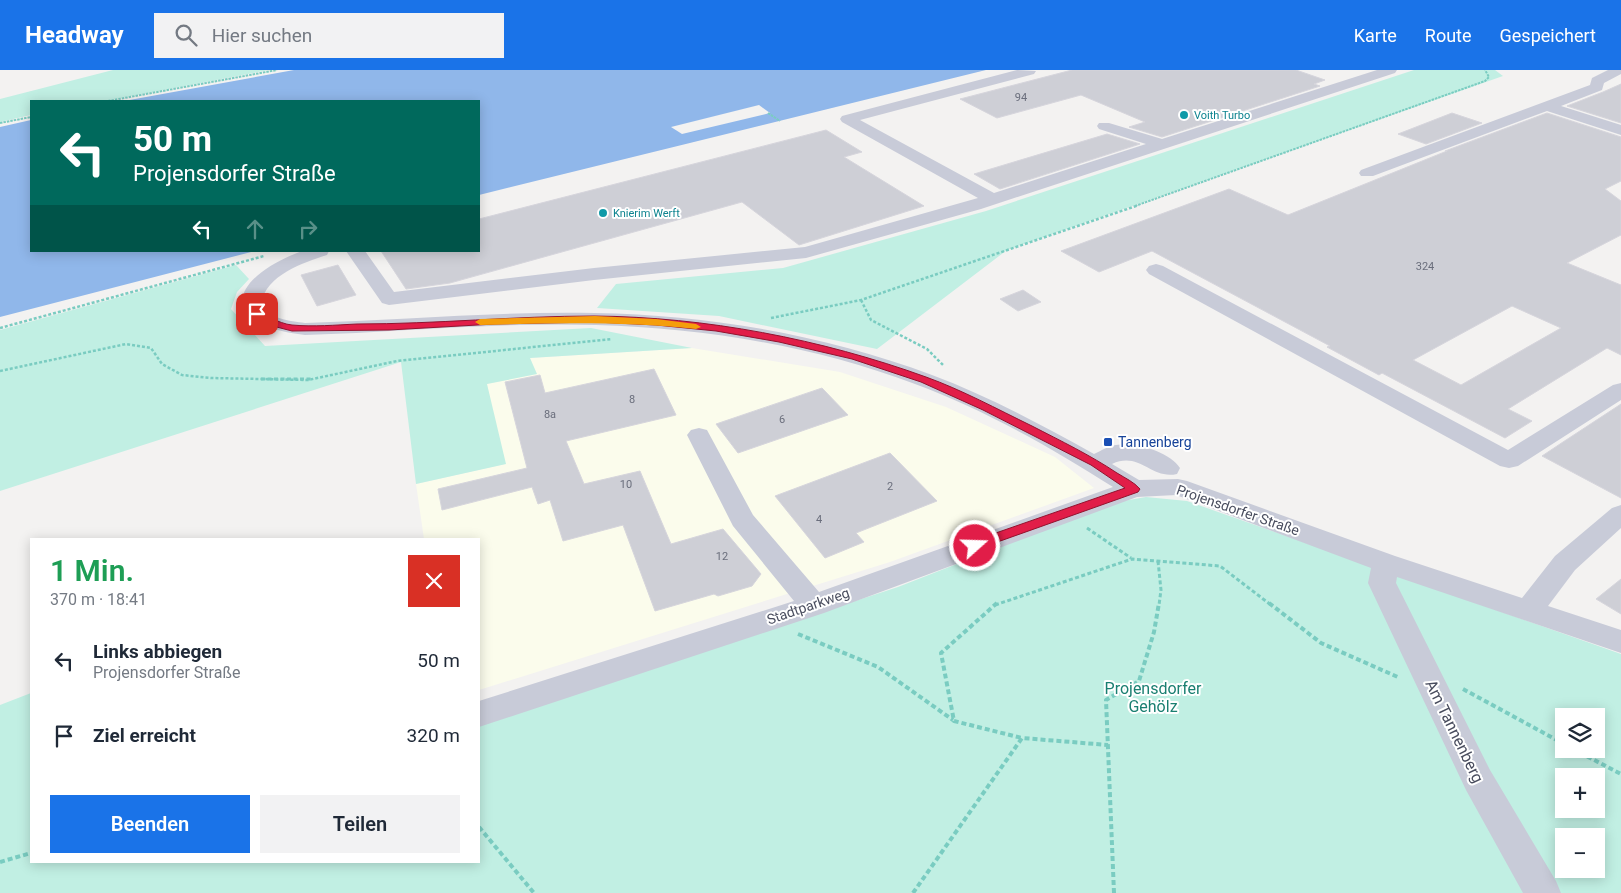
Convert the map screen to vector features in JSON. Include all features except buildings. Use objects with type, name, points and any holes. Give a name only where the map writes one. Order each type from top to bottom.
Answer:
[{"type":"street","points":[[356,252],[389,299],[594,274],[806,252],[984,202],[1390,70]]},
{"type":"street","points":[[1367,174],[1597,87],[1597,81],[1618,70]]},
{"type":"street","points":[[984,202],[847,119],[1029,71]]},
{"type":"street","points":[[1547,106],[1621,130]]},
{"type":"street","points":[[1104,126],[1161,144]]},
{"type":"street","points":[[318,252],[288,264],[261,283],[255,291],[252,303],[253,309],[261,318],[279,326],[306,329],[595,319],[656,322],[748,333],[855,357],[925,380],[987,408],[1095,463],[1134,489]]},
{"type":"street","points":[[1156,270],[1509,460],[1621,390]]},
{"type":"street","points":[[699,435],[742,520],[814,604]]},
{"type":"street","points":[[1095,463],[1118,452],[1135,453],[1143,454],[1168,468]]},
{"type":"street","name":"Projensdorfer Straße","points":[[1134,489],[1178,487],[1385,563],[1621,642]]},
{"type":"street","name":"Stadtparkweg","points":[[480,714],[814,604],[1082,506],[1134,489]]},
{"type":"street","points":[[1528,610],[1566,563],[1621,514]]},
{"type":"street","name":"Am Tannenberg","points":[[1385,563],[1382,583],[1449,691],[1478,780],[1543,893]]},
{"type":"path","points":[[113,100],[277,70]]},
{"type":"path","points":[[764,319],[861,300],[1153,200],[1485,81],[1489,77],[1485,70]]},
{"type":"path","points":[[768,113],[780,121]]},
{"type":"path","points":[[0,123],[30,117]]},
{"type":"path","points":[[0,328],[268,255]]},
{"type":"path","points":[[861,300],[871,320],[927,349],[947,369]]},
{"type":"path","points":[[0,371],[126,344],[150,348],[162,364],[182,374],[211,378],[308,380],[397,361],[619,338]]},
{"type":"path","points":[[1082,506],[1087,529],[1132,558]]},
{"type":"path","points":[[954,721],[941,653],[997,603],[1132,558],[1220,566],[1321,643],[1449,691],[1555,740]]},
{"type":"path","points":[[1114,893],[1106,700],[1139,681],[1154,632],[1161,590],[1158,561]]},
{"type":"path","points":[[766,620],[878,667],[954,721],[1022,738],[1108,745]]},
{"type":"path","points":[[914,893],[1022,738]]},
{"type":"path","points":[[1590,758],[1621,774]]},
{"type":"path","points":[[480,828],[534,893]]},
{"type":"path","points":[[0,862],[30,853]]},
{"type":"shaded area","points":[[692,348],[840,372],[946,407],[1055,457],[1094,488],[890,562],[480,690],[480,538],[424,538],[416,484],[505,464],[486,384],[536,374],[530,358]]},
{"type":"green space","points":[[113,70],[269,70],[110,100],[30,100],[30,115],[0,122],[0,99]]},
{"type":"green space","points":[[1414,70],[1495,70],[1503,76],[1007,250],[877,349],[719,316],[597,308],[616,284],[783,268],[986,211]]},
{"type":"green space","points":[[236,265],[249,279],[237,292],[231,309],[265,346],[591,328],[692,348],[530,358],[537,374],[487,384],[506,464],[416,484],[401,362],[0,491],[0,330]]},
{"type":"green space","name":"Projensdorfer Gehölz","points":[[1146,497],[1187,501],[1621,654],[1621,893],[0,893],[0,705],[30,693],[30,863],[480,863],[480,724],[898,587],[1112,503]]},
{"type":"water","points":[[294,70],[986,70],[480,195],[480,100],[129,100]]},
{"type":"water","points":[[30,120],[30,252],[251,252],[0,317],[0,127]]},
{"type":"pier","points":[[759,105],[770,113],[682,134],[671,127]]},
{"type":"slow traffic","points":[[480,322],[595,319],[656,322],[696,327]]},
{"type":"place","name":"Voith Turbo","points":[[1184,115]]},
{"type":"place","name":"Knierim Werft","points":[[603,213]]},
{"type":"place","name":"Tannenberg","points":[[1108,442]]},
{"type":"route","points":[[257,314],[261,318],[279,326],[306,329],[595,319],[656,322],[748,333],[779,339],[855,357],[925,380],[987,408],[1095,463],[1134,489],[1082,506],[975,546]]}]
